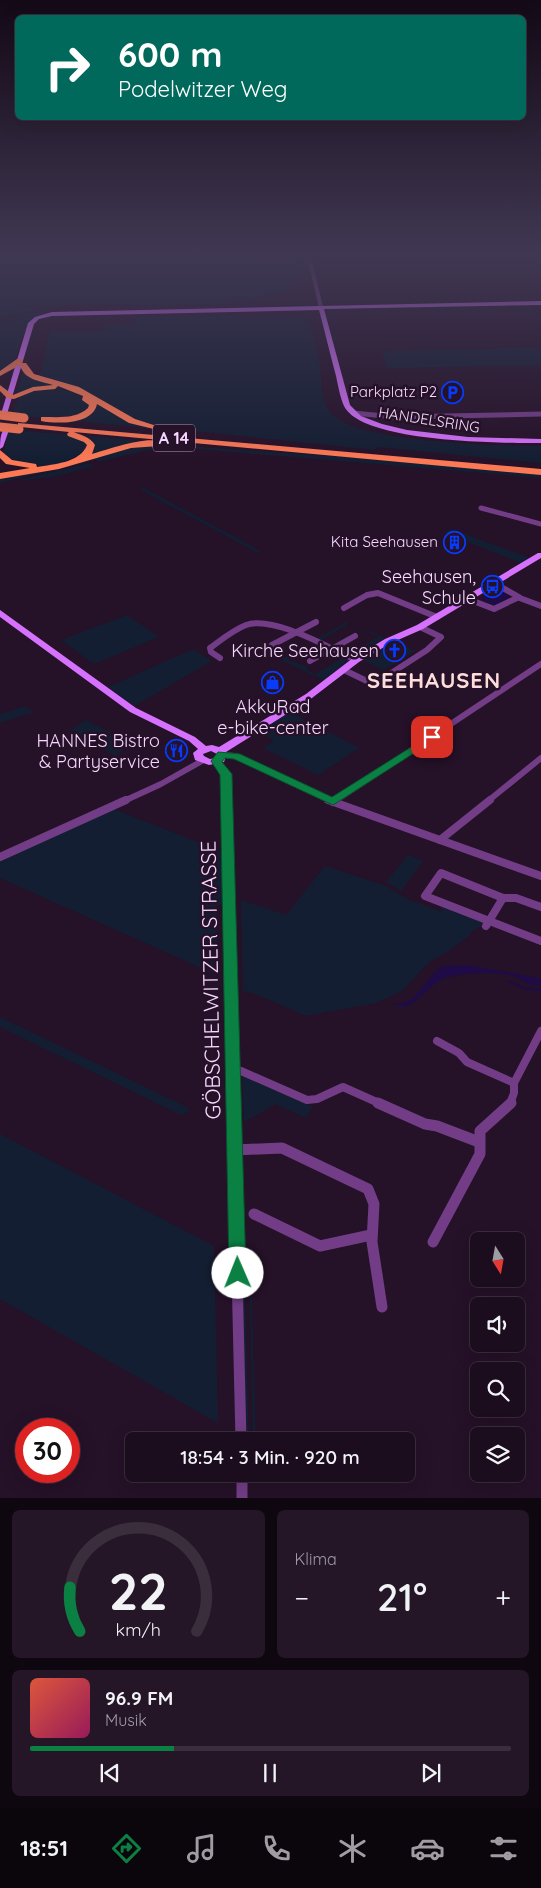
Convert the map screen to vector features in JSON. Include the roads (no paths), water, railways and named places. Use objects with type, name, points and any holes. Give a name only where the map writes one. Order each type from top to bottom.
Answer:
[{"type":"highway","points":[[0,374],[22,363],[25,370],[31,376],[76,389],[132,421],[162,430]]},
{"type":"highway","points":[[0,387],[12,397],[33,389],[57,387],[70,390],[93,404],[92,410],[80,416],[44,419],[2,427]]},
{"type":"highway","name":"A 14","points":[[3,416],[22,423],[541,472]]},
{"type":"highway","points":[[44,419],[246,437],[286,444]]},
{"type":"highway","points":[[0,453],[4,460],[20,465],[43,466],[81,457],[91,449],[88,440],[71,434],[22,423]]},
{"type":"highway","name":"A 14","points":[[22,423],[541,467]]},
{"type":"highway","points":[[71,434],[275,452],[327,453]]},
{"type":"highway","points":[[0,476],[59,466],[130,446],[172,443]]},
{"type":"main road","points":[[3,416],[12,397],[32,322]]},
{"type":"main road","name":"HANDELSRING","points":[[325,322],[347,406],[353,413],[374,425],[410,433],[478,440],[541,441]]},
{"type":"main road","points":[[0,447],[2,427]]},
{"type":"main road","points":[[220,756],[212,748],[204,749],[198,755],[202,761],[220,756],[309,696],[356,660],[388,641],[420,627],[541,555]]},
{"type":"main road","points":[[0,613],[133,710],[192,739],[204,749]]},
{"type":"street","points":[[353,413],[395,418],[541,414]]},
{"type":"street","points":[[481,508],[541,524]]},
{"type":"street","points":[[494,583],[511,591],[518,597],[541,606]]},
{"type":"street","points":[[344,608],[367,594],[378,593],[437,617]]},
{"type":"street","points":[[468,599],[494,609],[518,597]]},
{"type":"street","points":[[272,646],[316,622]]},
{"type":"street","points":[[220,658],[211,652],[210,648],[249,624],[281,628],[296,633],[356,660]]},
{"type":"street","points":[[344,670],[373,684],[379,681],[427,650],[441,637],[420,627]]},
{"type":"street","points":[[310,661],[355,636]]},
{"type":"street","points":[[333,802],[541,664]]},
{"type":"street","points":[[220,756],[236,756],[333,802],[538,874],[541,867]]},
{"type":"street","name":"GÖBSCHELWITZER STRASSE","points":[[220,756],[226,774],[241,1432]]},
{"type":"street","points":[[440,840],[541,758]]},
{"type":"street","points":[[0,857],[161,784],[202,761]]},
{"type":"street","points":[[541,906],[516,898],[503,898],[441,873],[425,896],[487,924],[541,941]]},
{"type":"street","points":[[487,924],[503,898]]},
{"type":"street","points":[[433,1242],[480,1154],[479,1134],[486,1122],[508,1108],[515,1089],[514,1083],[541,1031]]},
{"type":"street","points":[[437,1041],[459,1053],[466,1062],[514,1083]]},
{"type":"street","points":[[232,1070],[241,1070],[307,1100],[318,1100],[333,1090],[343,1087],[425,1124],[437,1126],[479,1142]]},
{"type":"street","points":[[234,1150],[282,1148],[361,1184],[372,1196],[371,1235],[382,1307]]},
{"type":"street","points":[[254,1214],[320,1246],[371,1235]]},
{"type":"street","points":[[242,1482],[242,1498]]},
{"type":"waterway","points":[[509,981],[523,988],[541,990]]},
{"type":"place","name":"Parkplatz P2","points":[[453,392]]},
{"type":"place","name":"Kita Seehausen","points":[[454,542]]},
{"type":"place","name":"Seehausen, Schule","points":[[492,587]]},
{"type":"place","name":"Kirche Seehausen","points":[[395,651]]},
{"type":"place","name":"AkkuRad e-bike-center","points":[[273,682]]},
{"type":"place","name":"HANNES Bistro & Partyservice","points":[[176,751]]},
{"type":"district","name":"SEEHAUSEN","points":[[434,680]]}]
